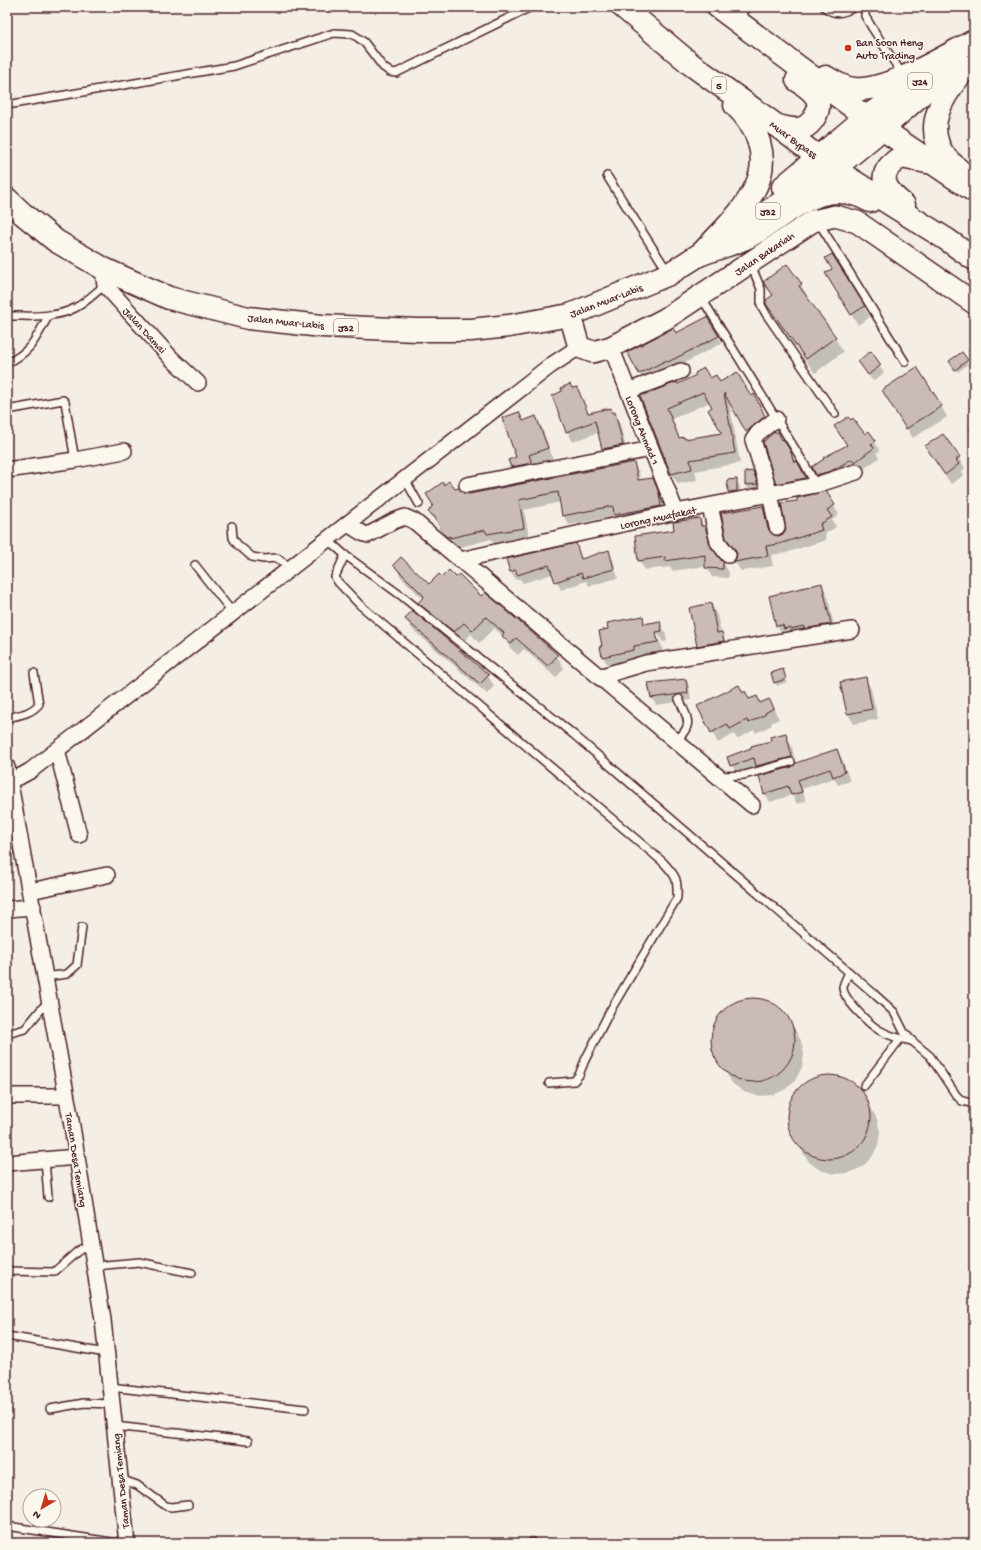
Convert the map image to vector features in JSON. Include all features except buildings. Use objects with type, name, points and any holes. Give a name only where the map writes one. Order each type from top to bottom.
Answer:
[{"type":"main road","name":"Muar Bypass","points":[[623,7],[692,65],[827,163],[946,239],[974,261]]},
{"type":"main road","points":[[708,7],[740,36],[811,91],[818,101],[817,112],[810,124],[799,129],[777,126]]},
{"type":"main road","points":[[735,14],[805,66],[834,82],[853,89],[870,89],[904,76],[974,41]]},
{"type":"main road","points":[[735,14],[874,123],[974,191]]},
{"type":"main road","name":"J24","points":[[874,123],[974,44]]},
{"type":"main road","name":"J24","points":[[874,123],[974,48]]},
{"type":"main road","points":[[974,57],[944,98],[936,116],[934,128],[938,143],[946,158],[974,184]]},
{"type":"main road","points":[[692,65],[738,108],[752,125],[762,148],[762,168],[756,186],[741,210],[702,254]]},
{"type":"main road","name":"Jalan Muar-Labis","points":[[7,199],[22,214],[105,278],[169,298],[248,318],[322,326],[417,330],[471,330],[509,326],[570,315],[669,274],[702,254],[827,163],[874,123]]},
{"type":"main road","points":[[933,164],[901,157],[892,163],[885,174],[885,184],[893,196],[946,239]]},
{"type":"main road","points":[[702,254],[747,237],[792,208],[821,193],[842,191],[863,196],[974,261]]},
{"type":"street","name":"Jalan Bakariah","points":[[579,347],[593,352],[611,347],[665,319],[813,221],[835,216],[857,222],[974,303]]},
{"type":"street","name":"Jalan Damai","points":[[105,278],[171,358],[198,383]]},
{"type":"street","points":[[8,773],[19,777],[30,771],[550,366],[579,347],[570,315]]},
{"type":"street","name":"Lorong Ahmad 1","points":[[611,347],[676,512]]},
{"type":"street","points":[[628,391],[681,371]]},
{"type":"street","points":[[776,419],[758,433],[752,440],[770,494],[777,527]]},
{"type":"street","points":[[467,486],[651,448]]},
{"type":"street","points":[[7,470],[124,451]]},
{"type":"street","name":"Lorong Muafakat","points":[[460,560],[676,512],[816,485],[856,472]]},
{"type":"street","points":[[710,506],[718,542],[728,555]]},
{"type":"street","points":[[348,524],[362,533],[368,534],[394,520],[405,517],[414,521],[752,805]]},
{"type":"street","points":[[599,677],[646,663],[852,630]]},
{"type":"street","points":[[57,750],[79,834]]},
{"type":"street","name":"Taman Desa Temiang","points":[[8,773],[50,1002],[94,1266],[106,1353],[127,1543]]},
{"type":"street","points":[[30,891],[107,875]]},
{"type":"street","points":[[7,909],[33,907]]},
{"type":"street","points":[[7,1096],[66,1096]]},
{"type":"street","points":[[7,1163],[77,1157]]},
{"type":"lane","points":[[7,105],[234,66],[334,34],[352,34],[357,37],[364,42],[383,67],[390,72],[396,73],[531,7]]},
{"type":"lane","points":[[824,7],[830,12],[836,14],[855,7]]},
{"type":"lane","points":[[865,7],[865,16],[904,76]]},
{"type":"lane","points":[[607,176],[669,274]]},
{"type":"lane","points":[[817,220],[905,362]]},
{"type":"lane","points":[[749,262],[761,288],[761,305],[766,314],[835,414]]},
{"type":"lane","points":[[13,316],[62,314],[76,308],[105,278]]},
{"type":"lane","points":[[700,295],[816,485]]},
{"type":"lane","points":[[7,363],[28,351],[49,315]]},
{"type":"lane","points":[[7,410],[63,400],[65,402],[75,460]]},
{"type":"lane","points":[[405,479],[418,504]]},
{"type":"lane","points":[[232,526],[233,538],[237,544],[252,558],[277,558],[291,568]]},
{"type":"lane","points":[[327,539],[345,556],[403,597],[573,734],[849,972],[894,1012],[904,1032],[930,1056],[956,1095],[962,1101],[974,1102]]},
{"type":"lane","points":[[345,556],[335,576],[338,582],[360,604],[663,862],[674,874],[678,883],[677,898],[610,1011],[579,1075],[574,1081],[549,1083]]},
{"type":"lane","points":[[195,565],[233,613]]},
{"type":"lane","points":[[7,718],[29,712],[39,704],[34,673]]},
{"type":"lane","points":[[676,741],[685,732],[688,726],[688,719],[679,699]]},
{"type":"lane","points":[[717,776],[744,775],[791,762]]},
{"type":"lane","points":[[45,977],[67,974],[77,965],[82,927]]},
{"type":"lane","points":[[849,972],[843,987],[844,993],[854,1007],[878,1030],[900,1039],[912,1041]]},
{"type":"lane","points":[[7,1034],[25,1029],[43,1006],[50,1002]]},
{"type":"lane","points":[[864,1086],[900,1039]]},
{"type":"lane","points":[[45,1160],[48,1197]]},
{"type":"lane","points":[[7,1271],[54,1272],[78,1252],[90,1245]]},
{"type":"lane","points":[[94,1266],[139,1262],[192,1273]]},
{"type":"lane","points":[[7,1336],[106,1353]]},
{"type":"lane","points":[[110,1388],[306,1409]]},
{"type":"lane","points":[[50,1409],[84,1403],[112,1404]]},
{"type":"lane","points":[[114,1426],[248,1441]]},
{"type":"lane","points":[[120,1479],[137,1484],[166,1506],[171,1507],[188,1505]]},
{"type":"lane","points":[[7,1526],[118,1543]]},
{"type":"place","name":"Ban Soon Heng Auto Trading","points":[[848,48]]}]
